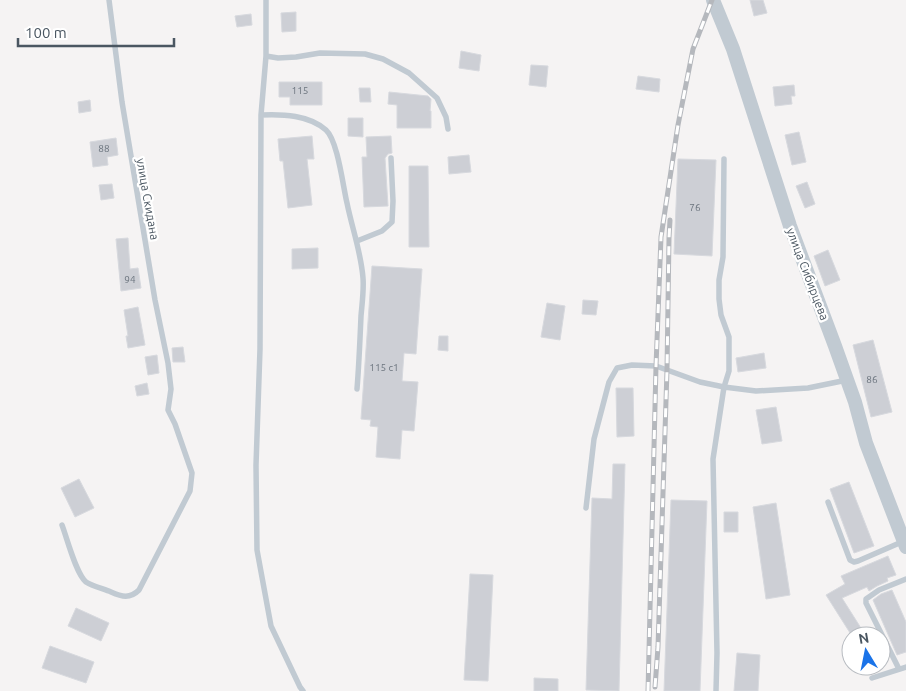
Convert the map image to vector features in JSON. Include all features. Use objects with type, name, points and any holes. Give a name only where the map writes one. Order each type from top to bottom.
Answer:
[{"type":"street","name":"улица Сибирцева","points":[[713,0],[734,50],[790,226],[847,380],[866,443],[905,544]]},
{"type":"lane","name":"улица Скидана","points":[[62,525],[79,572],[86,582],[115,594],[128,597],[134,595],[139,590],[190,491],[192,473],[175,424],[168,410],[171,389],[168,363],[155,300],[122,102],[109,0]]},
{"type":"lane","points":[[266,0],[266,56],[261,115],[260,349],[256,464],[257,550],[271,626],[303,691]]},
{"type":"lane","points":[[266,56],[278,58],[320,53],[365,54],[383,60],[409,73],[437,98],[446,118],[448,129]]},
{"type":"lane","points":[[261,115],[280,114],[299,117],[315,122],[331,136],[357,242],[363,279],[358,388]]},
{"type":"lane","points":[[357,242],[382,231],[392,222],[391,158]]},
{"type":"lane","points":[[716,691],[718,653],[713,459],[724,387],[729,371],[729,337],[721,315],[719,299],[719,280],[723,257],[724,159]]},
{"type":"lane","points":[[586,508],[594,439],[608,382],[617,368],[632,365],[656,366],[700,382],[756,391],[808,388],[847,380]]},
{"type":"lane","points":[[828,502],[850,560],[858,561],[905,544]]},
{"type":"lane","points":[[899,670],[866,603],[866,599],[879,590],[906,579]]},
{"type":"lane","points":[[872,678],[906,667]]},
{"type":"building","points":[[750,0],[763,0],[767,13],[754,16]]},
{"type":"building","points":[[296,12],[296,31],[282,32],[281,13]]},
{"type":"building","points":[[251,14],[252,25],[237,27],[235,16]]},
{"type":"building","points":[[461,51],[481,55],[479,71],[459,68]]},
{"type":"building","points":[[531,65],[548,66],[546,87],[529,85]]},
{"type":"building","points":[[638,76],[660,79],[659,92],[636,89]]},
{"type":"building","points":[[279,82],[322,82],[322,105],[290,105],[290,97],[279,97]]},
{"type":"building","points":[[794,85],[795,96],[791,96],[792,104],[775,106],[773,87]]},
{"type":"building","points":[[359,88],[370,88],[371,102],[360,102]]},
{"type":"building","points":[[389,92],[428,96],[431,99],[431,128],[397,128],[397,105],[388,104]]},
{"type":"building","points":[[90,100],[91,111],[79,113],[78,102]]},
{"type":"building","points":[[348,118],[363,118],[363,137],[348,136]]},
{"type":"building","points":[[799,132],[806,162],[792,165],[785,135]]},
{"type":"building","points":[[312,136],[314,159],[307,159],[312,205],[288,208],[283,161],[280,161],[278,139]]},
{"type":"building","points":[[391,136],[392,153],[388,154],[385,158],[388,206],[364,207],[362,157],[367,157],[366,137]]},
{"type":"building","points":[[116,138],[118,155],[107,157],[108,165],[93,167],[90,142]]},
{"type":"building","points":[[469,155],[471,172],[449,174],[448,157]]},
{"type":"building","points":[[678,159],[716,160],[712,256],[674,254]]},
{"type":"building","points":[[409,166],[428,166],[429,247],[409,247]]},
{"type":"building","points":[[807,182],[815,204],[805,208],[796,186]]},
{"type":"building","points":[[112,184],[114,198],[101,200],[99,185]]},
{"type":"building","points":[[128,238],[130,269],[138,268],[141,288],[121,291],[116,239]]},
{"type":"building","points":[[318,248],[318,268],[292,269],[292,249]]},
{"type":"building","points":[[828,250],[840,280],[825,286],[814,256]]},
{"type":"building","points":[[372,266],[422,269],[416,354],[404,353],[402,381],[418,382],[414,431],[402,430],[400,459],[376,457],[378,427],[370,426],[371,420],[361,419]]},
{"type":"building","points":[[583,300],[598,301],[596,315],[582,314]]},
{"type":"building","points":[[547,303],[565,306],[560,340],[541,337]]},
{"type":"building","points":[[138,307],[145,345],[128,348],[124,310]]},
{"type":"building","points":[[439,336],[448,336],[448,351],[438,350]]},
{"type":"building","points":[[873,340],[892,412],[871,417],[853,345]]},
{"type":"building","points":[[183,347],[185,362],[173,362],[172,348]]},
{"type":"building","points":[[764,353],[766,368],[738,372],[736,358]]},
{"type":"building","points":[[157,355],[159,373],[148,375],[145,357]]},
{"type":"building","points":[[147,383],[149,394],[137,396],[135,386]]},
{"type":"building","points":[[616,388],[633,388],[634,436],[617,437]]},
{"type":"building","points":[[776,407],[782,441],[762,444],[756,410]]},
{"type":"building","points":[[613,464],[625,464],[619,691],[586,690],[592,498],[612,499]]},
{"type":"building","points":[[79,479],[94,508],[75,517],[61,488]]},
{"type":"building","points":[[849,482],[874,546],[854,553],[830,489]]},
{"type":"building","points":[[671,500],[707,501],[700,691],[664,691]]},
{"type":"building","points":[[776,503],[790,595],[766,599],[753,507]]},
{"type":"building","points":[[724,512],[738,512],[738,532],[724,532]]},
{"type":"building","points":[[888,556],[896,575],[887,578],[888,581],[869,591],[867,587],[842,598],[860,626],[846,626],[826,595],[845,584],[841,576]]},
{"type":"building","points":[[470,574],[493,575],[488,681],[464,680]]},
{"type":"building","points":[[892,590],[906,622],[906,652],[897,655],[891,641],[891,626],[884,626],[873,600],[881,594]]},
{"type":"building","points":[[76,608],[109,623],[101,641],[68,626]]},
{"type":"building","points":[[50,646],[94,662],[86,683],[42,668]]},
{"type":"building","points":[[737,653],[760,655],[758,691],[734,691]]},
{"type":"building","points":[[534,678],[558,679],[558,691],[534,691]]},
{"type":"railway","points":[[648,691],[661,237],[678,125],[693,49],[712,0]]},
{"type":"railway","points":[[655,687],[667,370],[670,220]]}]
